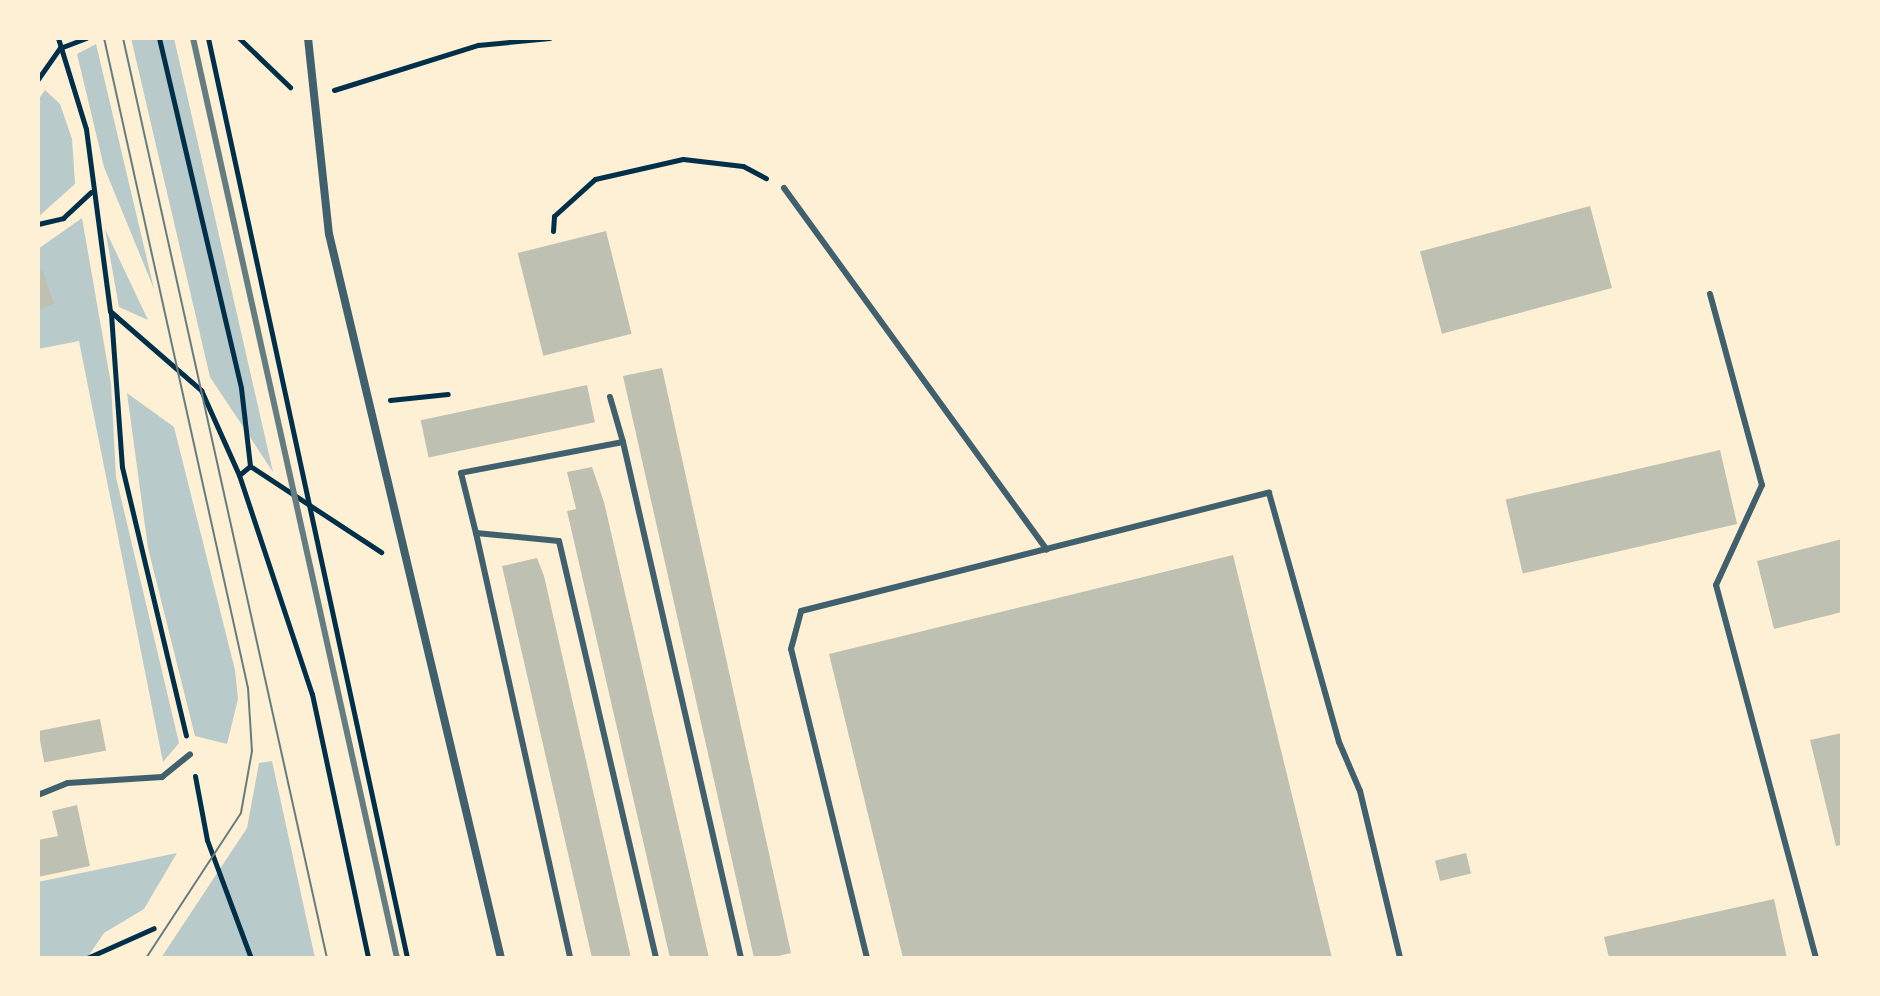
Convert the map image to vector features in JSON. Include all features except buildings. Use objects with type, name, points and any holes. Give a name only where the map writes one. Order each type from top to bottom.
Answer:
[{"type":"street","points":[[308,38],[310,100],[329,234],[501,958]]},
{"type":"lane","points":[[784,188],[1047,550]]},
{"type":"lane","points":[[1710,294],[1762,485],[1716,585],[1816,958]]},
{"type":"lane","points":[[610,397],[623,442],[741,958]]},
{"type":"lane","points":[[570,958],[461,473],[623,442]]},
{"type":"lane","points":[[867,958],[790,630],[801,611],[1269,493],[1339,742],[1360,791],[1400,958]]},
{"type":"lane","points":[[476,533],[559,541],[656,958]]},
{"type":"lane","points":[[38,795],[68,783],[162,777],[190,754]]},
{"type":"path","points":[[58,38],[86,129],[110,311],[122,467],[193,766],[207,840],[251,958]]},
{"type":"path","points":[[38,79],[60,48],[86,38]]},
{"type":"path","points":[[159,38],[241,388],[250,466],[412,573]]},
{"type":"path","points":[[208,38],[407,958]]},
{"type":"path","points":[[239,38],[310,100],[385,68],[478,45],[550,38]]},
{"type":"path","points":[[553,231],[554,216],[595,179],[683,159],[743,166],[784,188]]},
{"type":"path","points":[[38,224],[63,218],[92,191]]},
{"type":"path","points":[[110,311],[201,390],[239,475],[312,694],[368,958]]},
{"type":"path","points":[[371,402],[448,394]]},
{"type":"path","points":[[239,475],[250,466]]},
{"type":"path","points":[[87,958],[154,928]]},
{"type":"shaded area","points":[[131,38],[174,38],[273,472],[210,377]]},
{"type":"shaded area","points":[[96,44],[154,289],[104,167],[77,54]]},
{"type":"shaded area","points":[[45,90],[60,104],[72,139],[75,184],[38,217],[38,100]]},
{"type":"shaded area","points":[[82,218],[111,384],[116,477],[179,743],[163,762],[79,341],[38,349],[38,249]]},
{"type":"shaded area","points":[[105,229],[148,320],[119,307]]},
{"type":"shaded area","points":[[127,393],[174,427],[235,670],[238,699],[227,744],[195,736],[148,548]]},
{"type":"shaded area","points":[[272,761],[315,958],[161,958],[247,828],[259,763]]},
{"type":"shaded area","points":[[177,853],[144,909],[104,933],[87,958],[38,958],[38,882]]},
{"type":"tram line","points":[[104,38],[248,688],[252,751],[241,813],[146,958]]},
{"type":"tram line","points":[[123,38],[327,958]]},
{"type":"railway","points":[[193,38],[397,958]]}]
